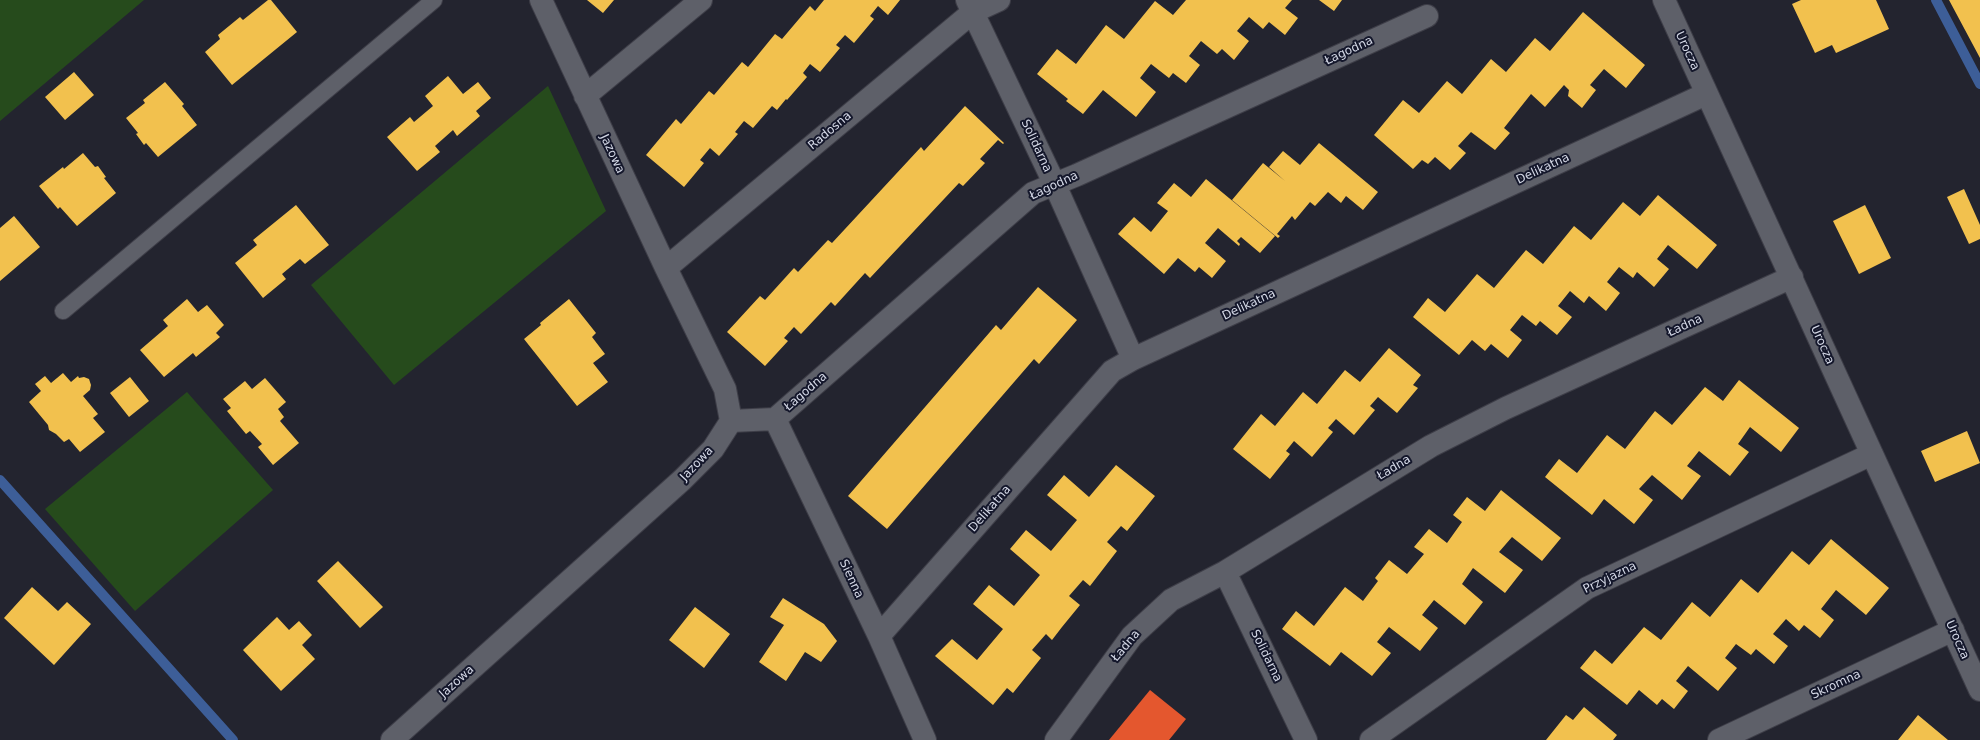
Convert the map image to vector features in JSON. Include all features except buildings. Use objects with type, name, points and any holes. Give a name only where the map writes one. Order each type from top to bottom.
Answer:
[{"type":"street","name":"Jazowa","points":[[392,740],[682,480],[712,449],[731,421],[725,390],[666,268],[541,0]]},
{"type":"street","points":[[585,96],[701,0]]},
{"type":"street","name":"Radosna","points":[[666,268],[970,6],[999,0]]},
{"type":"street","name":"Urocza","points":[[1664,0],[1980,690]]},
{"type":"street","name":"Solidarna","points":[[970,6],[1054,185],[1133,359]]},
{"type":"street","name":"Łagodna","points":[[731,421],[775,419],[1033,193],[1054,185],[1427,16]]},
{"type":"street","name":"Delikatna","points":[[879,636],[1112,371],[1133,359],[1706,94]]},
{"type":"street","name":"Ładna","points":[[1056,740],[1132,636],[1171,600],[1225,572],[1431,446],[1506,408],[1792,277]]},
{"type":"street","name":"Sienna","points":[[775,419],[879,636],[926,740]]},
{"type":"street","name":"Przyjazna","points":[[1371,740],[1560,606],[1588,588],[1872,454]]},
{"type":"street","name":"Solidarna","points":[[1225,572],[1306,740]]},
{"type":"street","name":"Skromna","points":[[1719,740],[1952,630]]},
{"type":"lane","points":[[63,311],[434,0]]},
{"type":"green space","points":[[0,0],[144,0],[0,121]]},
{"type":"green space","points":[[548,86],[606,211],[394,385],[311,285]]},
{"type":"green space","points":[[187,392],[273,490],[135,611],[45,509]]},
{"type":"waterway","points":[[1936,0],[1980,84]]},
{"type":"waterway","points":[[0,480],[233,740]]}]
